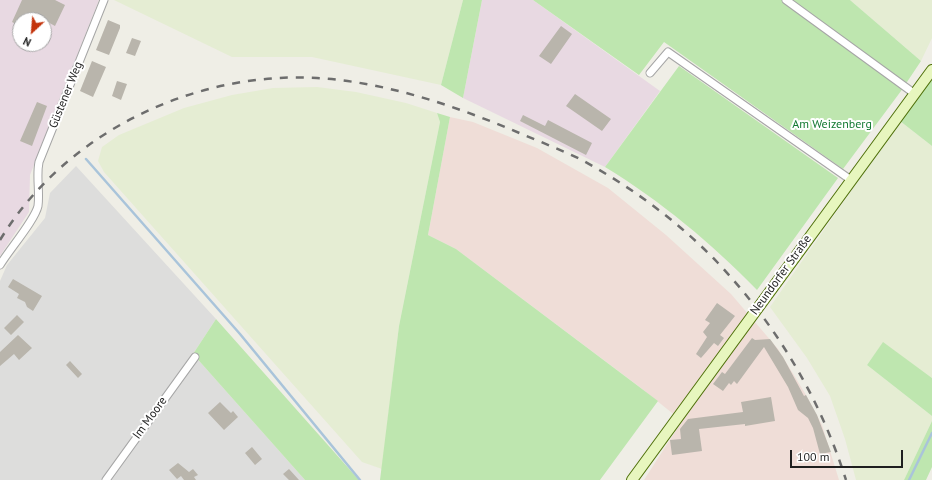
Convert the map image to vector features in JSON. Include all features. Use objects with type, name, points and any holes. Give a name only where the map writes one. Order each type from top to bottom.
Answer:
[{"type":"main road","name":"Neundorfer Straße","points":[[632,480],[932,70]]},
{"type":"street","name":"Güstener Weg","points":[[0,265],[10,248],[34,218],[38,206],[36,174],[39,162],[104,0]]},
{"type":"street","points":[[786,0],[915,94]]},
{"type":"street","points":[[650,73],[668,52],[851,180]]},
{"type":"street","name":"Im Moore","points":[[106,480],[195,357]]},
{"type":"shaded area","points":[[0,0],[99,0],[30,175],[29,212],[0,256]]},
{"type":"shaded area","points":[[482,0],[533,0],[660,91],[605,167],[463,98]]},
{"type":"shaded area","points":[[450,117],[473,122],[537,148],[608,188],[666,235],[731,294],[778,349],[806,395],[822,425],[839,480],[644,480],[682,421],[641,388],[456,249],[428,235]]},
{"type":"shaded area","points":[[76,166],[216,319],[193,354],[305,480],[0,480],[0,281],[7,265],[45,218],[50,193]]},
{"type":"green space","points":[[114,0],[463,0],[441,85],[312,57],[232,57]]},
{"type":"green space","points":[[463,0],[482,0],[463,98],[441,85]]},
{"type":"green space","name":"Am Weizenberg","points":[[533,0],[850,0],[921,61],[901,91],[843,169],[664,42],[639,75]]},
{"type":"green space","points":[[850,0],[932,0],[932,38],[921,61]]},
{"type":"green space","points":[[679,66],[838,178],[757,290],[721,255],[685,224],[646,194],[605,167]]},
{"type":"green space","points":[[932,77],[932,146],[900,121]]},
{"type":"green space","points":[[317,87],[356,92],[406,103],[437,113],[440,122],[399,326],[382,469],[362,462],[104,172],[98,161],[102,147],[119,135],[184,108],[232,95],[273,88]]},
{"type":"green space","points":[[437,113],[450,117],[428,235],[456,249],[658,401],[600,480],[380,480],[399,326],[440,122]]},
{"type":"green space","points":[[900,121],[932,146],[932,378],[883,343],[867,365],[932,416],[932,421],[904,480],[856,480],[845,439],[830,396],[807,358],[770,307]]},
{"type":"green space","points":[[216,319],[359,480],[305,480],[193,354]]},
{"type":"green space","points":[[883,342],[932,378],[932,416],[867,365]]},
{"type":"green space","points":[[932,421],[932,467],[926,480],[904,480]]},
{"type":"building","points":[[22,0],[55,0],[65,5],[55,26],[52,24],[52,12],[17,12]]},
{"type":"building","points":[[108,20],[120,25],[109,55],[96,50]]},
{"type":"building","points":[[561,26],[572,34],[551,64],[539,56]]},
{"type":"building","points":[[132,38],[141,41],[135,56],[126,53]]},
{"type":"building","points":[[92,61],[106,67],[93,97],[80,91]]},
{"type":"building","points":[[117,81],[127,84],[121,100],[112,96]]},
{"type":"building","points":[[575,94],[611,119],[602,131],[566,106]]},
{"type":"building","points":[[37,102],[47,106],[32,146],[20,141]]},
{"type":"building","points":[[523,115],[545,126],[548,120],[592,143],[586,155],[520,121]]},
{"type":"building","points":[[13,279],[42,296],[33,311],[27,307],[25,302],[17,298],[19,294],[8,287]]},
{"type":"building","points":[[717,303],[735,316],[720,335],[724,338],[718,346],[714,343],[701,358],[696,354],[707,337],[703,332],[710,323],[705,320]]},
{"type":"building","points":[[17,315],[24,322],[11,335],[4,328]]},
{"type":"building","points":[[18,335],[32,348],[19,360],[14,354],[0,366],[0,352]]},
{"type":"building","points":[[752,338],[755,340],[770,339],[783,357],[804,396],[806,395],[817,415],[831,452],[820,454],[813,428],[808,418],[798,410],[788,387],[764,347],[737,384],[734,381],[731,385],[729,383],[723,391],[713,384],[722,372],[725,374]]},
{"type":"building","points":[[70,361],[82,374],[78,378],[66,365]]},
{"type":"building","points":[[771,397],[775,421],[745,426],[745,424],[699,429],[702,451],[672,455],[670,440],[681,439],[680,429],[688,419],[743,412],[741,402]]},
{"type":"building","points":[[220,402],[231,413],[233,411],[238,417],[224,430],[208,413]]},
{"type":"building","points":[[252,447],[262,459],[255,465],[245,453]]},
{"type":"building","points":[[178,463],[189,472],[193,469],[198,475],[194,477],[196,480],[184,480],[181,476],[177,479],[169,470]]},
{"type":"building","points":[[289,469],[299,480],[289,480],[283,474]]},
{"type":"waterway","points":[[86,159],[240,334],[360,480]]},
{"type":"waterway","points":[[909,480],[932,433]]},
{"type":"railway","points":[[0,240],[27,202],[60,169],[96,140],[136,116],[179,98],[224,85],[270,79],[317,78],[367,84],[416,96],[464,111],[580,159],[635,193],[687,233],[718,263],[739,287],[778,338],[810,392],[823,420],[846,480]]}]
